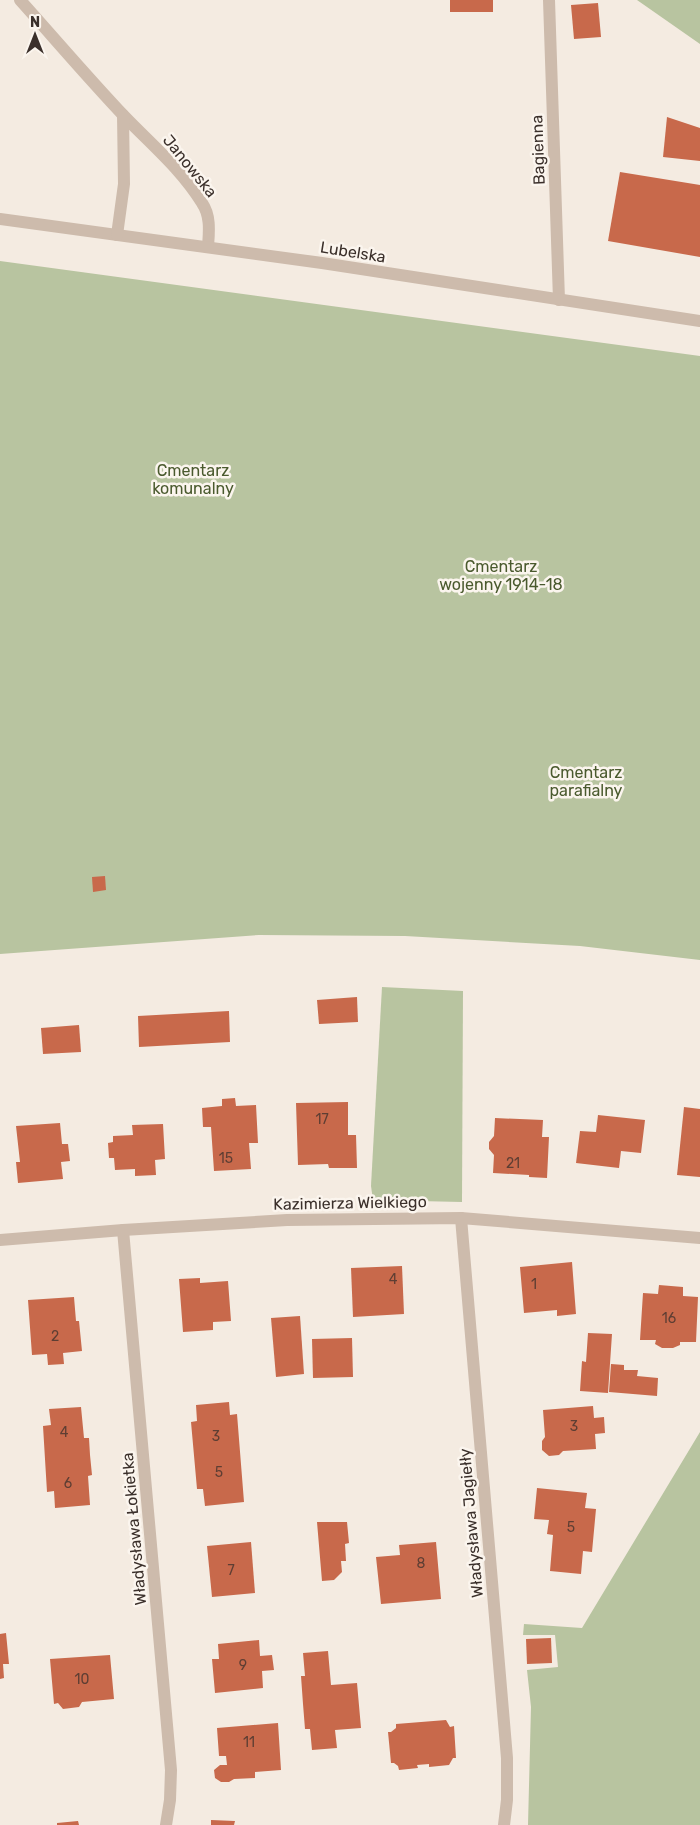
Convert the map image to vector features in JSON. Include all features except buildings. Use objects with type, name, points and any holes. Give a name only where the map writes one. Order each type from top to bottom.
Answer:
[{"type":"street","name":"Janowska","points":[[20,0],[182,176],[203,204],[210,232],[208,247]]},
{"type":"street","name":"Bagienna","points":[[549,0],[559,300]]},
{"type":"street","points":[[116,235],[124,184],[124,115]]},
{"type":"street","name":"Lubelska","points":[[0,219],[208,247],[700,321]]},
{"type":"street","name":"Kazimierza Wielkiego","points":[[0,1240],[287,1220],[461,1218],[700,1238]]},
{"type":"street","name":"Władysława Jagiełły","points":[[461,1218],[507,1758],[507,1800],[504,1825]]},
{"type":"street","name":"Władysława Łokietka","points":[[123,1230],[171,1770],[166,1825]]},
{"type":"green space","points":[[637,0],[700,0],[700,44]]},
{"type":"green space","points":[[0,261],[700,356],[700,960],[580,946],[405,936],[259,935],[0,954]]},
{"type":"green space","points":[[382,987],[463,991],[462,1202],[373,1200],[371,1186]]},
{"type":"green space","points":[[700,1432],[700,1825],[528,1825],[531,1707],[527,1670],[558,1667],[555,1635],[523,1635],[524,1624],[582,1628]]},
{"type":"park label","name":"Cmentarz komunalny","points":[[193,479]]},
{"type":"park label","name":"Cmentarz wojenny 1914-18","points":[[501,575]]},
{"type":"park label","name":"Cmentarz parafialny","points":[[586,781]]}]
